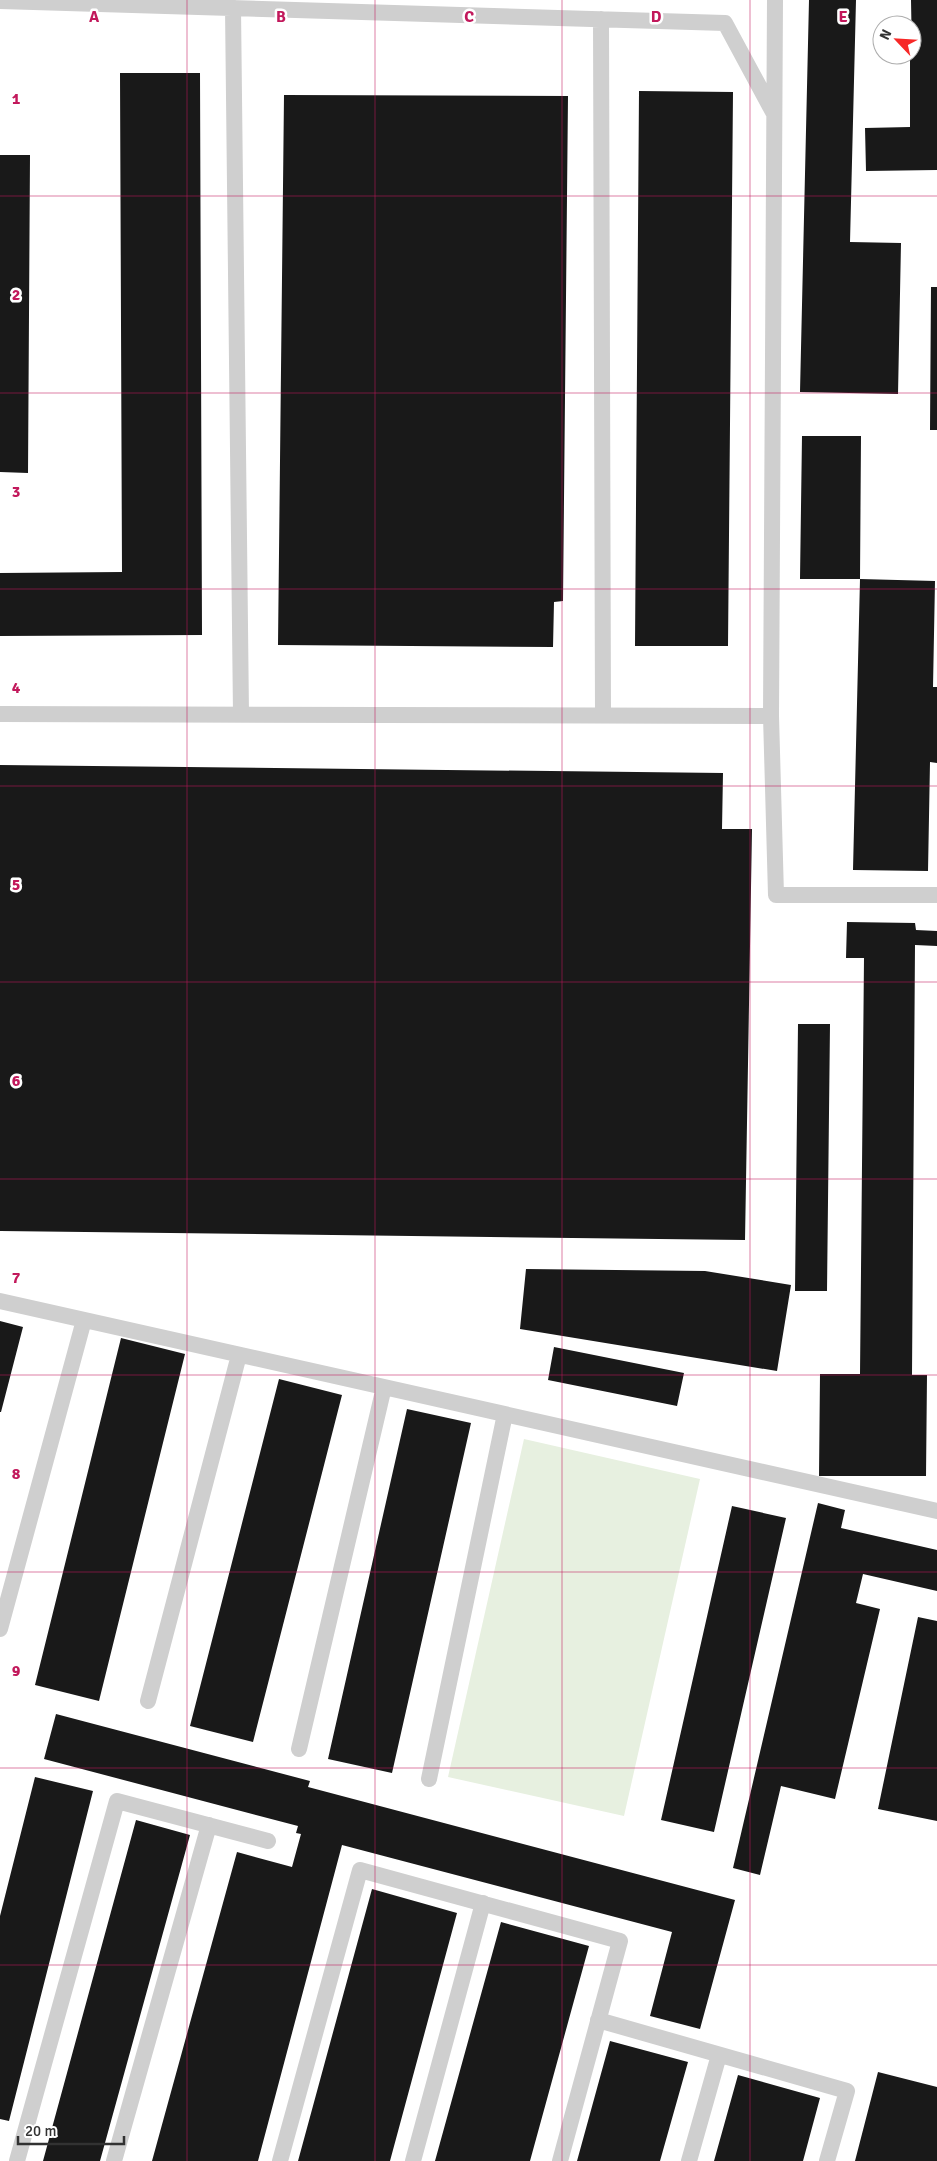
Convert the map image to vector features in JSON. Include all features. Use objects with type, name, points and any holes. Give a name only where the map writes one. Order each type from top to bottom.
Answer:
[{"type":"lane","points":[[775,0],[771,716],[776,895],[937,895]]},
{"type":"lane","points":[[0,1],[724,23],[774,114]]},
{"type":"lane","points":[[233,8],[241,714]]},
{"type":"lane","points":[[601,19],[603,715]]},
{"type":"lane","points":[[0,714],[771,716]]},
{"type":"lane","points":[[0,1301],[937,1511]]},
{"type":"lane","points":[[0,1629],[84,1320]]},
{"type":"lane","points":[[148,1701],[239,1354]]},
{"type":"lane","points":[[299,1750],[384,1387]]},
{"type":"lane","points":[[429,1779],[505,1414]]},
{"type":"lane","points":[[17,2161],[117,1801],[268,1841]]},
{"type":"lane","points":[[114,2161],[209,1826]]},
{"type":"lane","points":[[280,2161],[360,1870],[620,1941],[560,2161]]},
{"type":"lane","points":[[413,2161],[483,1903]]},
{"type":"lane","points":[[598,2020],[847,2091],[827,2161]]},
{"type":"lane","points":[[689,2161],[719,2055]]},
{"type":"green space","points":[[524,1439],[700,1479],[624,1816],[448,1777]]},
{"type":"building","points":[[809,0],[856,0],[850,242],[901,243],[898,394],[800,392]]},
{"type":"building","points":[[911,0],[937,0],[937,170],[866,171],[865,128],[910,127],[910,65],[922,65],[922,15],[911,15]]},
{"type":"building","points":[[120,73],[200,73],[202,635],[0,636],[0,573],[122,572]]},
{"type":"building","points":[[639,91],[733,92],[728,646],[635,646]]},
{"type":"building","points":[[284,95],[568,96],[563,601],[554,602],[553,647],[278,645]]},
{"type":"building","points":[[0,155],[30,155],[28,473],[0,472]]},
{"type":"building","points":[[931,287],[937,287],[937,430],[930,430]]},
{"type":"building","points":[[802,436],[861,436],[860,579],[800,579]]},
{"type":"building","points":[[860,579],[935,581],[933,687],[937,687],[937,763],[930,762],[928,871],[853,870]]},
{"type":"building","points":[[0,765],[723,773],[722,829],[752,829],[745,1240],[0,1231]]},
{"type":"building","points":[[847,922],[915,923],[916,930],[937,931],[937,946],[915,945],[912,1375],[927,1375],[926,1476],[819,1476],[820,1374],[860,1374],[864,958],[846,958]]},
{"type":"building","points":[[798,1024],[830,1024],[827,1291],[795,1291]]},
{"type":"building","points":[[526,1269],[705,1271],[791,1285],[777,1371],[520,1329]]},
{"type":"building","points":[[0,1321],[23,1327],[1,1412],[0,1412]]},
{"type":"building","points":[[121,1338],[185,1354],[99,1701],[35,1685]]},
{"type":"building","points":[[554,1347],[684,1373],[677,1406],[548,1380]]},
{"type":"building","points":[[279,1379],[342,1395],[253,1742],[190,1726]]},
{"type":"building","points":[[407,1409],[471,1423],[392,1773],[328,1759]]},
{"type":"building","points":[[818,1503],[845,1510],[841,1528],[937,1550],[937,1591],[863,1574],[856,1603],[880,1609],[835,1799],[781,1786],[760,1875],[733,1868]]},
{"type":"building","points":[[732,1506],[786,1518],[714,1832],[661,1820]]},
{"type":"building","points":[[918,1617],[937,1621],[937,1821],[878,1809]]},
{"type":"building","points":[[56,1714],[310,1781],[308,1787],[735,1900],[700,2029],[650,2016],[672,1932],[342,1845],[258,2161],[152,2161],[237,1852],[292,1867],[301,1834],[296,1833],[298,1826],[44,1759]]},
{"type":"building","points":[[35,1777],[93,1791],[9,2121],[0,2119],[0,1916]]},
{"type":"building","points":[[136,1820],[190,1835],[100,2161],[43,2161]]},
{"type":"building","points":[[372,1889],[457,1913],[390,2161],[298,2161]]},
{"type":"building","points":[[501,1922],[589,1946],[530,2161],[435,2161]]},
{"type":"building","points":[[610,2041],[688,2062],[660,2161],[577,2161]]},
{"type":"building","points":[[878,2072],[937,2087],[937,2161],[855,2161]]},
{"type":"building","points":[[738,2075],[820,2098],[803,2161],[714,2161]]}]
